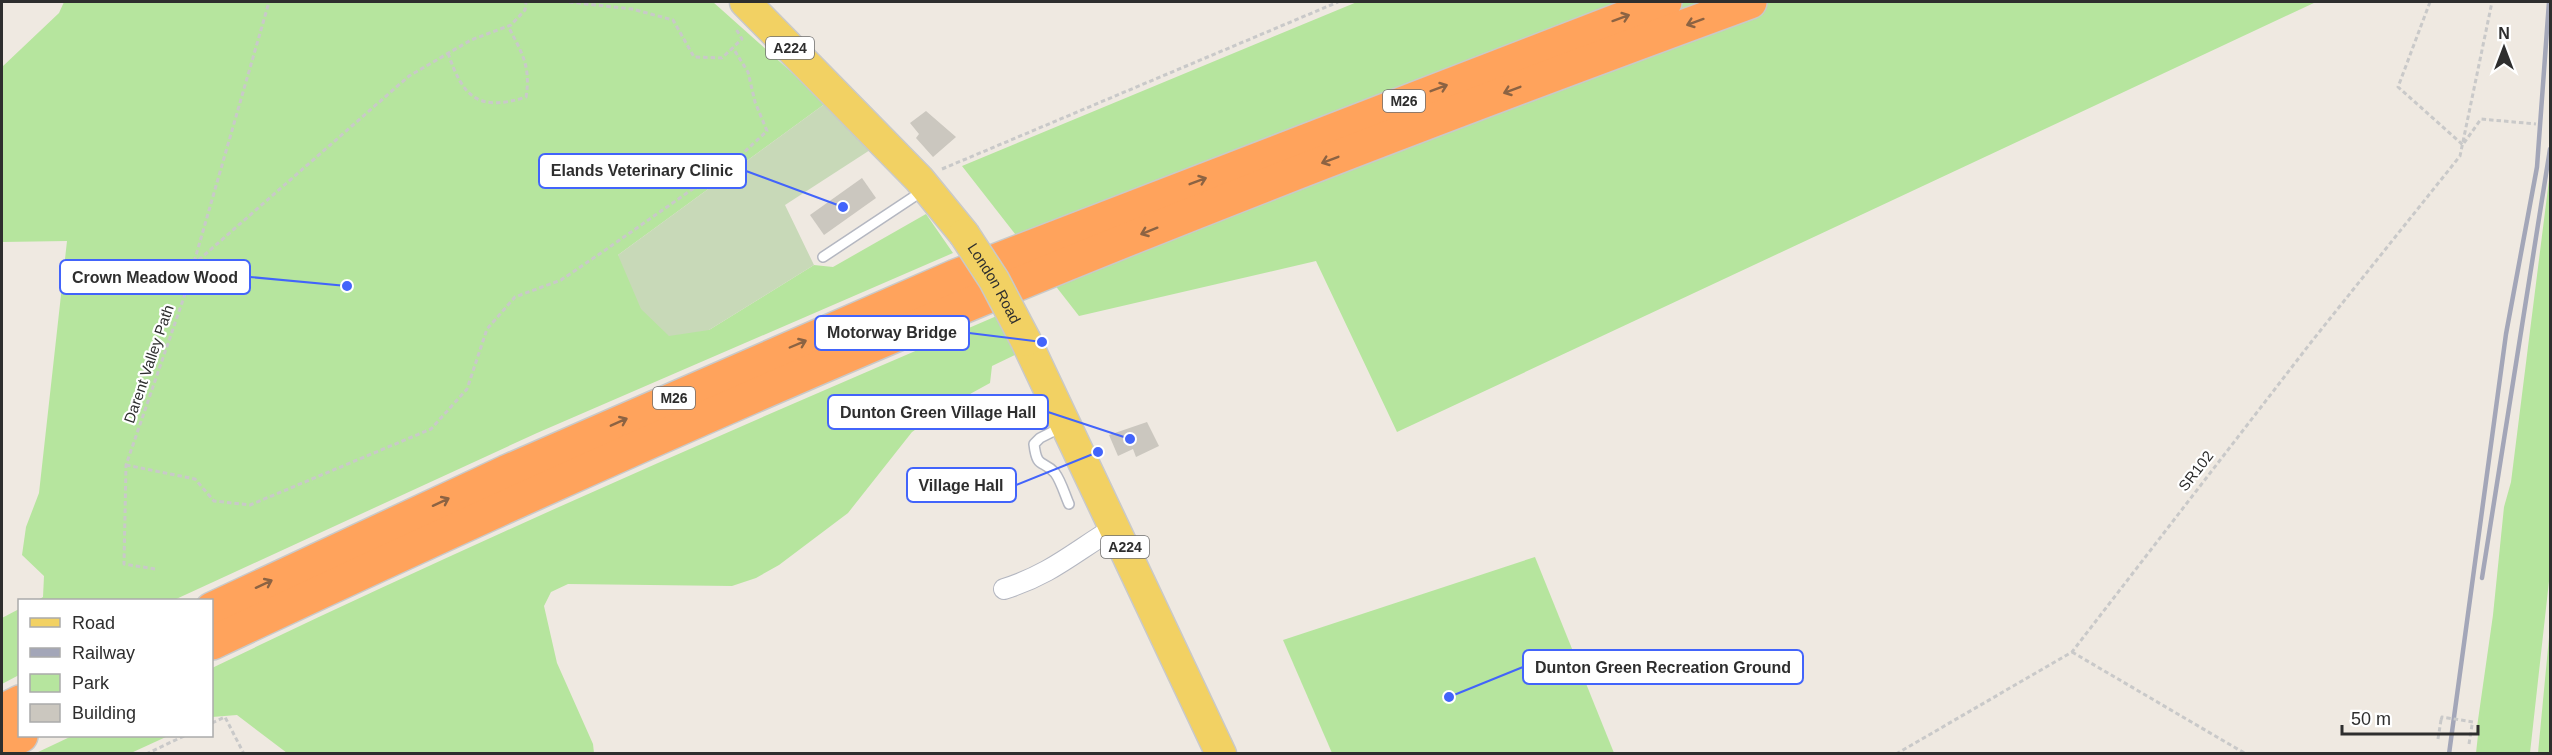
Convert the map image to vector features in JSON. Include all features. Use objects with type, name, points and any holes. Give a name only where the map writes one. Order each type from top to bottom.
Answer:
[{"type":"highway","name":"M26","points":[[213,609],[506,472],[956,276],[1665,2]]},
{"type":"highway","name":"M26","points":[[213,643],[600,464],[976,301],[1364,147],[1750,2]]},
{"type":"highway","points":[[2,711],[18,703]]},
{"type":"highway","points":[[2,745],[18,737]]},
{"type":"main road","name":"London Road","points":[[747,3],[923,184],[964,234],[994,280],[1116,527],[1221,753]]},
{"type":"street","points":[[1004,589],[1030,581],[1067,561],[1116,527]]},
{"type":"lane","points":[[824,256],[923,184]]},
{"type":"lane","points":[[1067,425],[1040,438],[1034,444],[1036,457],[1041,465],[1054,473],[1069,504]]},
{"type":"path","name":"Darent Valley Path","points":[[155,569],[124,564],[126,465],[184,297],[269,2]]},
{"type":"path","points":[[192,267],[409,76],[471,40],[508,26],[525,10],[526,2]]},
{"type":"path","points":[[569,2],[632,9],[673,20],[694,57],[722,58],[742,39],[732,21],[747,3]]},
{"type":"path","points":[[923,184],[1338,2]]},
{"type":"path","points":[[2430,2],[2398,87],[2463,145]]},
{"type":"path","points":[[2463,145],[2492,2]]},
{"type":"path","points":[[448,53],[457,79],[479,101],[501,105],[526,97],[529,76],[524,57],[508,26]]},
{"type":"path","points":[[126,465],[195,479],[214,501],[250,506],[431,429],[467,389],[488,329],[515,297],[561,279],[602,253],[740,156],[767,131],[755,102],[748,72],[733,48]]},
{"type":"path","points":[[2463,145],[2481,119],[2536,124]]},
{"type":"path","name":"SR102","points":[[1896,753],[2072,652],[2312,340],[2460,156],[2463,145]]},
{"type":"path","points":[[2072,652],[2246,753]]},
{"type":"path","points":[[213,723],[225,717],[244,753]]},
{"type":"path","points":[[2438,739],[2442,717],[2473,722],[2469,744]]},
{"type":"path","points":[[146,753],[180,737]]},
{"type":"green space","points":[[64,2],[713,2],[826,103],[618,255],[709,330],[814,265],[833,267],[926,214],[953,253],[537,433],[176,599],[40,599],[43,597],[44,576],[22,555],[26,527],[39,493],[67,241],[2,242],[2,67],[59,13]]},
{"type":"green space","points":[[1357,2],[2316,2],[1397,432],[1316,261],[1079,316],[962,166]]},
{"type":"green space","points":[[826,103],[870,150],[785,205],[814,265],[709,330],[669,336],[641,309],[618,255]]},
{"type":"green space","points":[[2550,172],[2550,572],[2530,753],[2476,753],[2478,735],[2476,734],[2493,615],[2504,507],[2511,482]]},
{"type":"green space","points":[[999,315],[1021,352],[992,366],[990,383],[950,405],[912,432],[848,513],[779,565],[756,578],[732,586],[568,584],[551,592],[544,606],[557,663],[593,744],[594,753],[287,753],[237,715],[213,717],[213,668],[407,576],[801,400]]},
{"type":"green space","points":[[1535,557],[1614,753],[1332,753],[1283,640]]},
{"type":"green space","points":[[18,610],[18,676],[2,684],[2,618]]},
{"type":"green space","points":[[2550,627],[2550,753],[2538,753]]},
{"type":"green space","points":[[70,737],[166,737],[131,753],[36,753]]},
{"type":"building","points":[[926,111],[956,137],[933,157],[916,138],[919,134],[910,123]]},
{"type":"building","points":[[862,178],[876,198],[824,235],[810,215]]},
{"type":"building","points":[[1147,422],[1159,446],[1136,457],[1133,449],[1118,456],[1109,435]]},
{"type":"railway","points":[[2449,754],[2506,334],[2537,167],[2549,2]]},
{"type":"railway","points":[[2482,578],[2550,149]]},
{"type":"place","name":"Elands Veterinary Clinic","points":[[843,207]]},
{"type":"place","name":"Crown Meadow Wood","points":[[347,286]]},
{"type":"place","name":"Motorway Bridge","points":[[1042,342]]},
{"type":"place","name":"Dunton Green Village Hall","points":[[1130,439]]},
{"type":"place","name":"Village Hall","points":[[1098,452]]},
{"type":"place","name":"Dunton Green Recreation Ground","points":[[1449,697]]}]
